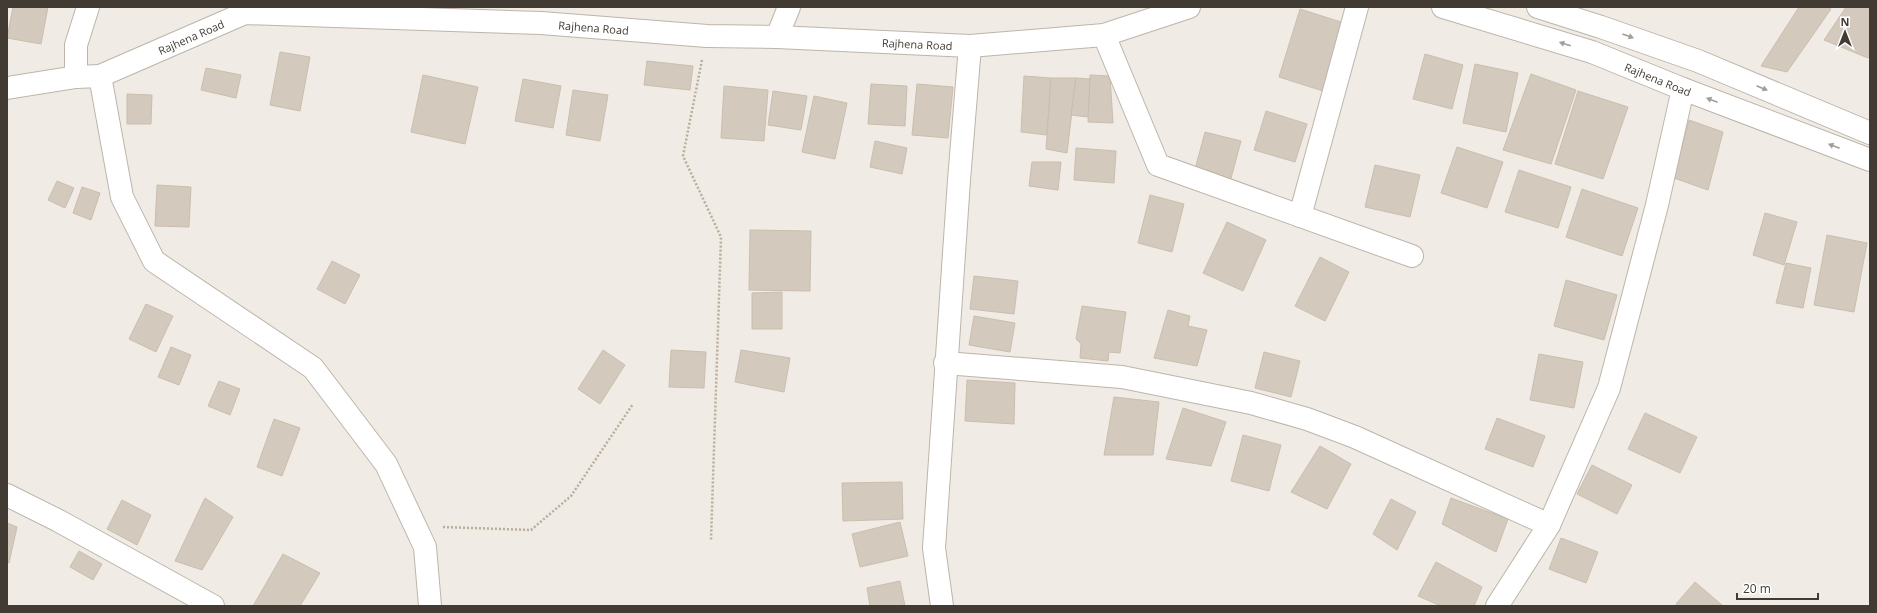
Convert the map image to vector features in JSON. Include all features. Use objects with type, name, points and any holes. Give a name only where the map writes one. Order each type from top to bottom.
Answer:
[{"type":"street","points":[[76,77],[76,45],[88,7]]},
{"type":"street","points":[[777,37],[789,7]]},
{"type":"street","name":"Rajhena Road","points":[[7,88],[76,77],[100,76],[245,13],[542,15],[707,36],[777,37],[970,46],[1104,35],[1189,7]]},
{"type":"street","points":[[1300,216],[1357,7]]},
{"type":"street","name":"Rajhena Road","points":[[1443,7],[1592,52],[1683,89],[1870,160]]},
{"type":"street","points":[[1538,7],[1601,27],[1698,62],[1867,126]]},
{"type":"street","points":[[1592,52],[1601,27]]},
{"type":"street","points":[[1104,35],[1158,165],[1412,256]]},
{"type":"street","points":[[942,606],[934,548],[945,363],[970,46]]},
{"type":"street","points":[[100,76],[122,197],[154,261],[313,368],[386,464],[425,547],[430,606]]},
{"type":"street","points":[[1497,606],[1549,526],[1609,388],[1657,205],[1683,89]]},
{"type":"street","points":[[945,363],[1122,377],[1251,403],[1307,419],[1355,437],[1549,526]]},
{"type":"street","points":[[7,495],[59,521],[213,606]]},
{"type":"path","points":[[707,36],[683,156],[721,237],[711,540]]},
{"type":"path","points":[[415,526],[531,530],[571,496],[633,404]]},
{"type":"building","points":[[13,7],[48,7],[41,44],[7,38]]},
{"type":"building","points":[[1799,7],[1827,7],[1831,9],[1787,72],[1761,66]]},
{"type":"building","points":[[1846,7],[1870,7],[1870,56],[1868,58],[1824,40]]},
{"type":"building","points":[[1300,9],[1344,23],[1323,91],[1279,77]]},
{"type":"building","points":[[280,52],[310,57],[300,111],[270,105]]},
{"type":"building","points":[[1425,54],[1463,65],[1452,109],[1413,99]]},
{"type":"building","points":[[647,61],[693,66],[690,90],[644,85]]},
{"type":"building","points":[[1475,64],[1518,73],[1506,132],[1463,123]]},
{"type":"building","points":[[206,68],[241,75],[236,98],[201,90]]},
{"type":"building","points":[[1531,74],[1576,90],[1551,164],[1503,150]]},
{"type":"building","points":[[423,75],[478,87],[465,144],[411,132]]},
{"type":"building","points":[[1090,75],[1110,76],[1113,123],[1088,122]]},
{"type":"building","points":[[1024,76],[1051,78],[1047,135],[1021,132]]},
{"type":"building","points":[[1051,78],[1076,78],[1067,153],[1046,149]]},
{"type":"building","points":[[1076,78],[1090,79],[1088,117],[1071,115]]},
{"type":"building","points":[[523,79],[561,86],[553,128],[515,121]]},
{"type":"building","points":[[871,84],[907,86],[905,126],[868,124]]},
{"type":"building","points":[[917,84],[953,87],[948,138],[912,135]]},
{"type":"building","points":[[724,86],[768,90],[764,141],[721,138]]},
{"type":"building","points":[[573,90],[608,95],[600,141],[566,135]]},
{"type":"building","points":[[773,91],[807,96],[801,130],[768,125]]},
{"type":"building","points":[[1578,91],[1628,107],[1603,179],[1555,164]]},
{"type":"building","points":[[127,94],[152,95],[151,124],[127,124]]},
{"type":"building","points":[[814,96],[847,103],[835,159],[802,152]]},
{"type":"building","points":[[1266,111],[1307,124],[1295,162],[1254,150]]},
{"type":"building","points":[[1689,120],[1723,132],[1708,190],[1674,178]]},
{"type":"building","points":[[1205,132],[1241,141],[1230,182],[1194,173]]},
{"type":"building","points":[[875,141],[907,148],[902,174],[870,167]]},
{"type":"building","points":[[1457,147],[1503,162],[1487,208],[1441,193]]},
{"type":"building","points":[[1076,148],[1116,151],[1114,183],[1074,180]]},
{"type":"building","points":[[1032,162],[1061,162],[1058,190],[1029,186]]},
{"type":"building","points":[[1375,165],[1420,175],[1410,217],[1365,207]]},
{"type":"building","points":[[1519,170],[1571,187],[1558,228],[1505,212]]},
{"type":"building","points":[[57,181],[74,188],[65,208],[48,200]]},
{"type":"building","points":[[157,185],[191,187],[189,227],[155,226]]},
{"type":"building","points":[[82,187],[100,193],[91,220],[73,213]]},
{"type":"building","points":[[1582,189],[1638,208],[1622,256],[1566,237]]},
{"type":"building","points":[[1150,195],[1184,204],[1172,252],[1138,243]]},
{"type":"building","points":[[1765,213],[1797,222],[1784,265],[1753,255]]},
{"type":"building","points":[[1227,222],[1266,240],[1243,291],[1203,273]]},
{"type":"building","points":[[750,230],[811,231],[810,291],[749,290]]},
{"type":"building","points":[[1827,235],[1867,243],[1854,312],[1814,305]]},
{"type":"building","points":[[1320,257],[1349,272],[1325,321],[1295,306]]},
{"type":"building","points":[[332,261],[360,275],[345,304],[317,289]]},
{"type":"building","points":[[1786,263],[1811,268],[1803,308],[1776,303]]},
{"type":"building","points":[[974,276],[1018,281],[1014,314],[970,309]]},
{"type":"building","points":[[1566,280],[1617,295],[1604,340],[1554,326]]},
{"type":"building","points":[[782,292],[782,329],[752,329],[752,293]]},
{"type":"building","points":[[146,304],[173,316],[156,352],[129,339]]},
{"type":"building","points":[[1082,306],[1126,312],[1120,353],[1109,352],[1108,361],[1080,358],[1081,344],[1076,339]]},
{"type":"building","points":[[1168,310],[1190,316],[1188,326],[1207,330],[1197,366],[1154,358]]},
{"type":"building","points":[[974,316],[1015,323],[1010,352],[969,345]]},
{"type":"building","points":[[171,347],[191,355],[179,385],[158,377]]},
{"type":"building","points":[[603,350],[625,365],[600,404],[578,389]]},
{"type":"building","points":[[671,350],[706,352],[704,388],[669,387]]},
{"type":"building","points":[[741,350],[790,358],[784,392],[735,382]]},
{"type":"building","points":[[1264,352],[1300,361],[1291,397],[1255,388]]},
{"type":"building","points":[[1539,354],[1583,362],[1574,408],[1530,400]]},
{"type":"building","points":[[967,380],[1015,383],[1014,424],[965,421]]},
{"type":"building","points":[[219,381],[240,389],[230,415],[208,406]]},
{"type":"building","points":[[1114,397],[1159,402],[1153,455],[1104,455]]},
{"type":"building","points":[[1183,408],[1226,422],[1211,466],[1166,459]]},
{"type":"building","points":[[1645,413],[1697,437],[1680,473],[1628,449]]},
{"type":"building","points":[[1497,418],[1545,436],[1533,467],[1485,449]]},
{"type":"building","points":[[274,419],[300,428],[282,476],[257,467]]},
{"type":"building","points":[[1243,435],[1281,445],[1269,491],[1231,481]]},
{"type":"building","points":[[1320,446],[1351,464],[1327,509],[1291,492]]},
{"type":"building","points":[[1592,465],[1632,485],[1617,514],[1577,494]]},
{"type":"building","points":[[902,482],[903,519],[843,521],[842,483]]},
{"type":"building","points":[[205,498],[233,517],[202,570],[175,561]]},
{"type":"building","points":[[1451,498],[1508,519],[1496,552],[1442,524]]},
{"type":"building","points":[[1391,499],[1416,512],[1397,550],[1373,534]]},
{"type":"building","points":[[122,500],[151,515],[137,545],[107,529]]},
{"type":"building","points":[[900,522],[908,556],[860,567],[852,534]]},
{"type":"building","points":[[7,523],[17,527],[9,563],[7,562]]},
{"type":"building","points":[[1561,538],[1598,552],[1586,583],[1549,569]]},
{"type":"building","points":[[79,551],[102,564],[93,580],[70,567]]},
{"type":"building","points":[[283,554],[320,573],[300,606],[253,606]]},
{"type":"building","points":[[1436,562],[1482,587],[1474,606],[1441,606],[1418,596]]},
{"type":"building","points":[[900,581],[905,606],[870,606],[867,588]]},
{"type":"building","points":[[1695,582],[1723,606],[1678,606],[1676,604]]}]
